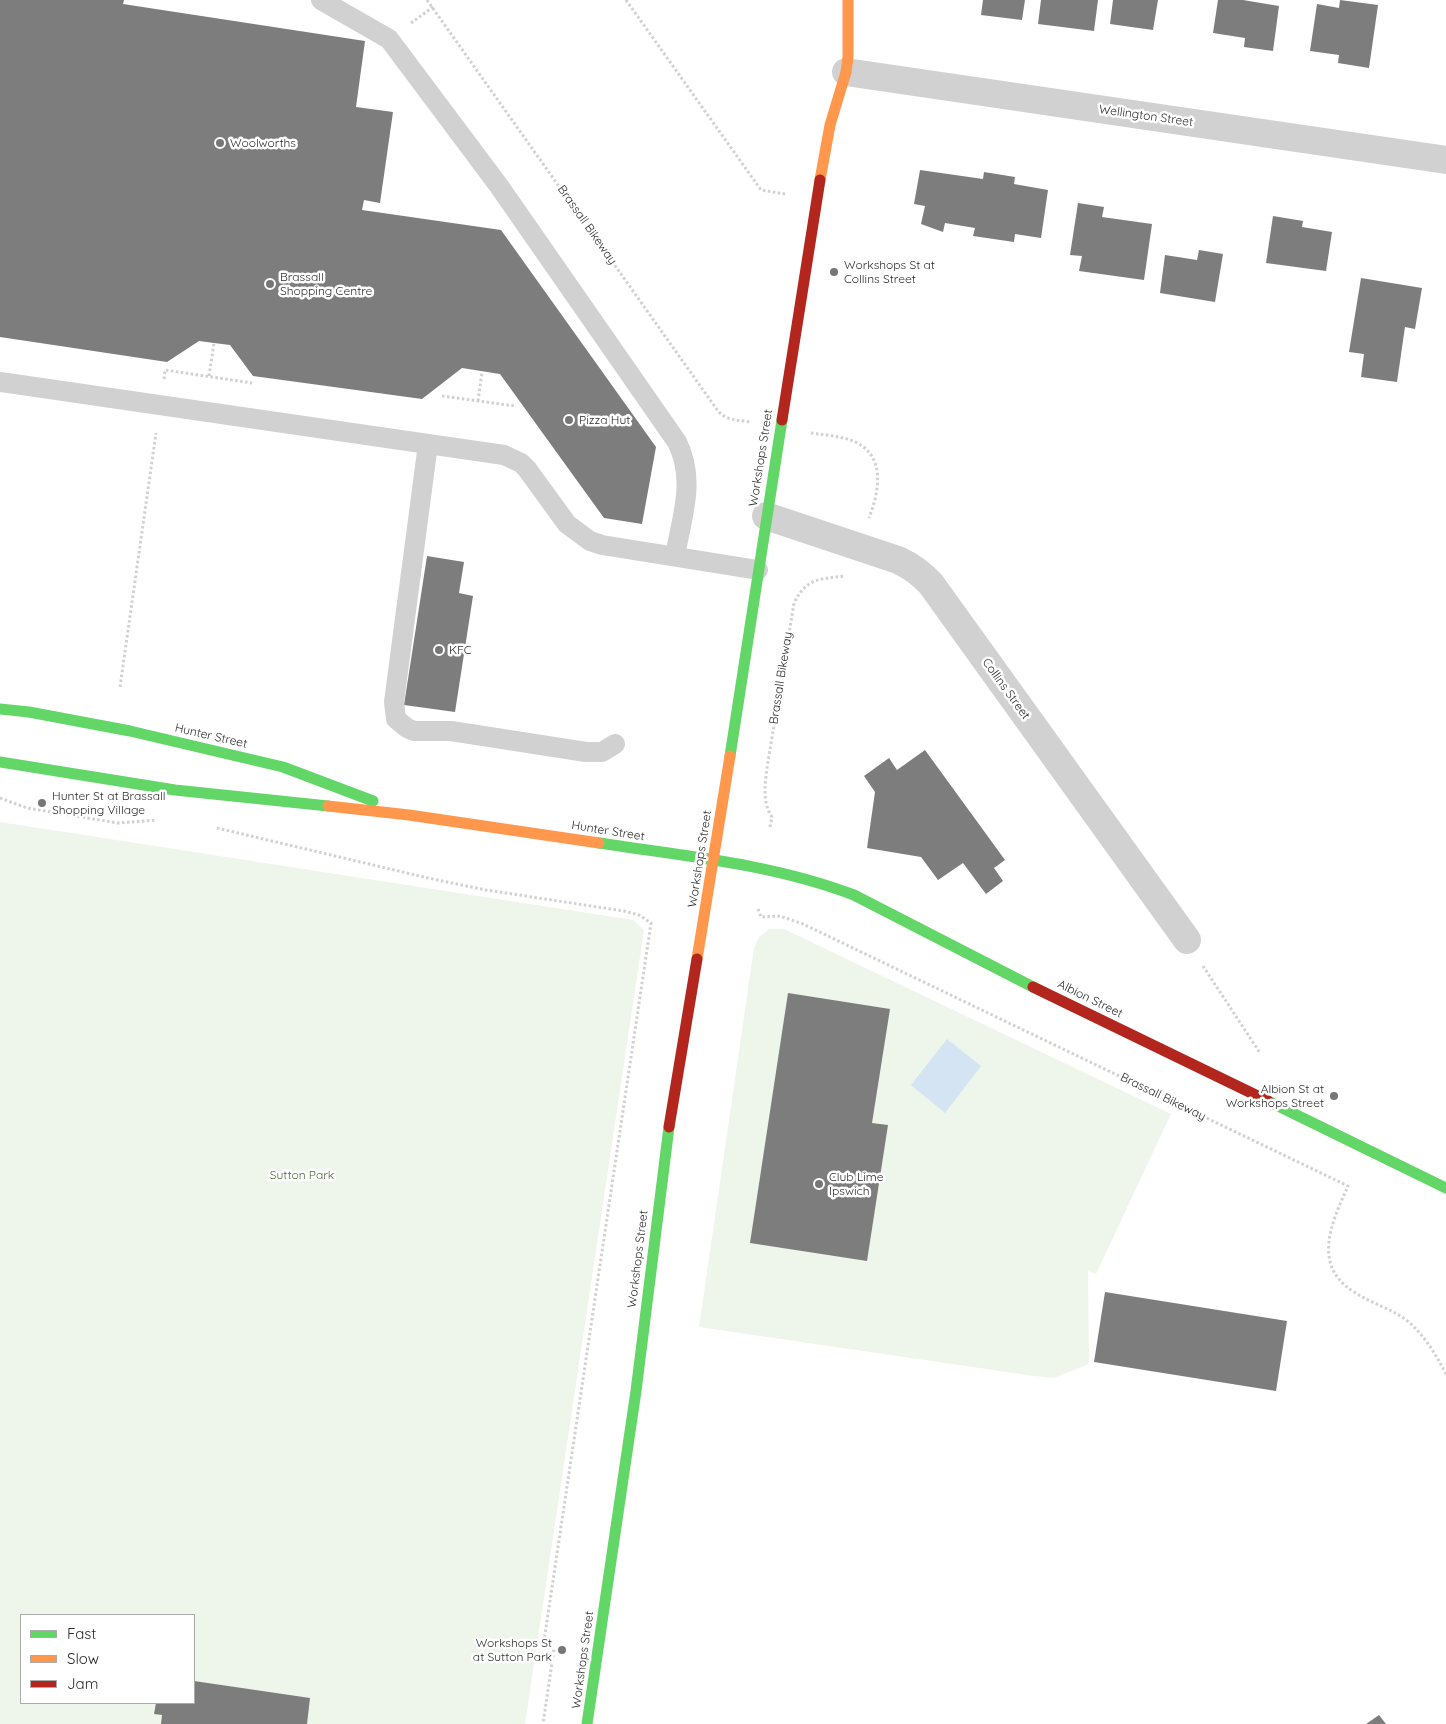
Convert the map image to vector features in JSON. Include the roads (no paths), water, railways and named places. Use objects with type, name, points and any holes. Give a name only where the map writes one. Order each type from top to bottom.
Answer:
[{"type":"main road","name":"Workshops Street","points":[[587,1724],[636,1390],[667,1140],[714,860],[824,150],[846,72],[848,57],[848,0]]},
{"type":"main road","name":"Hunter Street","points":[[0,709],[29,712],[130,731],[283,767],[410,815]]},
{"type":"main road","name":"Hunter Street","points":[[0,762],[175,790],[410,815],[714,860]]},
{"type":"main road","name":"Albion Street","points":[[714,860],[793,874],[854,895],[1024,982],[1446,1188]]},
{"type":"street","name":"Wellington Street","points":[[846,72],[1446,160]]},
{"type":"street","name":"Collins Street","points":[[766,516],[898,560],[910,566],[931,584],[1187,940]]},
{"type":"lane","points":[[321,0],[389,39],[499,186],[677,442],[686,464],[688,478],[675,556]]},
{"type":"lane","points":[[0,382],[504,455],[521,462],[567,524],[590,541],[758,570]]},
{"type":"lane","points":[[428,444],[394,702],[396,719],[414,731],[451,730],[586,752],[602,752],[615,744]]},
{"type":"water","points":[[947,1039],[981,1066],[945,1113],[911,1085]]},
{"type":"place","name":"Woolworths","points":[[220,143]]},
{"type":"place","name":"Workshops St at Collins Street","points":[[834,272]]},
{"type":"place","name":"Brassall Shopping Centre","points":[[270,284]]},
{"type":"place","name":"Pizza Hut","points":[[569,420]]},
{"type":"place","name":"KFC","points":[[439,650]]},
{"type":"place","name":"Hunter St at Brassall Shopping Village","points":[[42,803]]},
{"type":"place","name":"Albion St at Workshops Street","points":[[1334,1096]]},
{"type":"place","name":"Club Lime Ipswich","points":[[819,1184]]},
{"type":"place","name":"Workshops St at Sutton Park","points":[[562,1650]]},
{"type":"park label","name":"Sutton Park","points":[[302,1175]]}]
